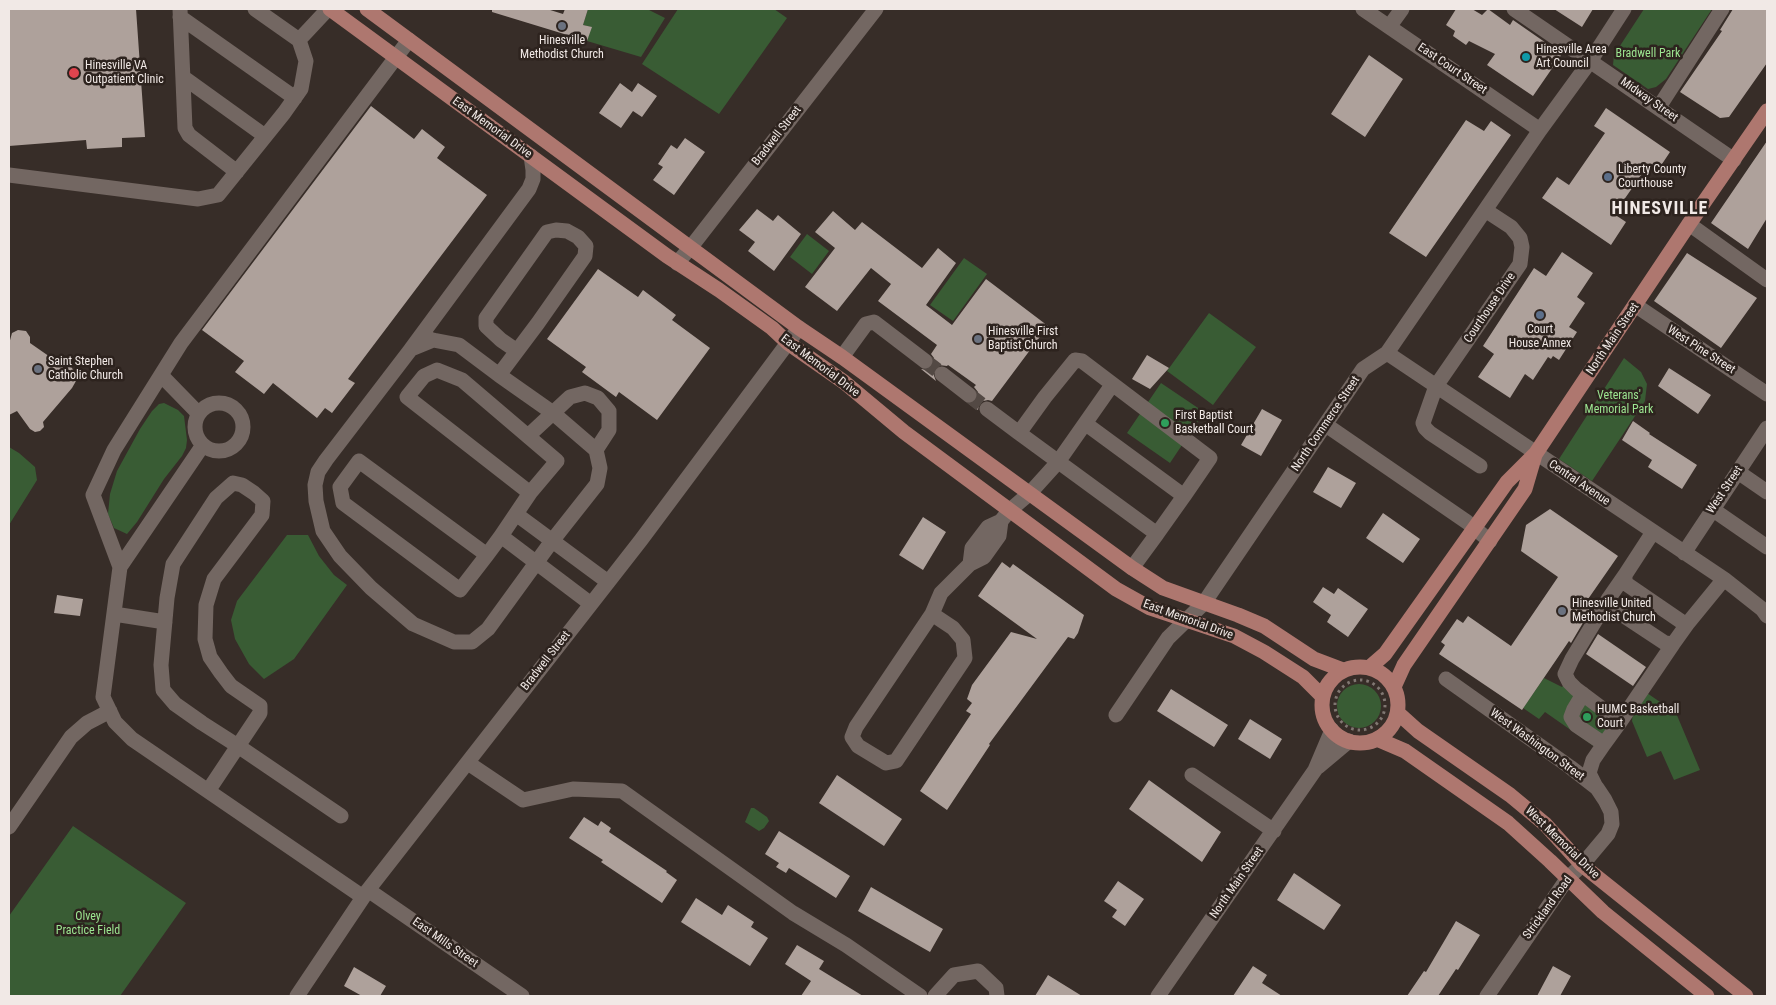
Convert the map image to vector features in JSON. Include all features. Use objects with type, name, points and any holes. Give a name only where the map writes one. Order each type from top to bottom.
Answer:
[{"type":"main road","name":"East Memorial Drive","points":[[329,9],[677,263],[765,323],[788,343],[844,382],[1005,516],[1116,589],[1150,608],[1234,636],[1264,652],[1303,677],[1323,697]]},
{"type":"main road","name":"East Memorial Drive","points":[[367,9],[799,328],[842,357],[1132,568],[1163,588],[1264,626],[1314,659],[1344,670]]},
{"type":"main road","name":"North Main Street","points":[[1370,667],[1386,654],[1507,482],[1536,453],[1767,111]]},
{"type":"main road","name":"North Main Street","points":[[1394,687],[1404,665],[1524,489],[1536,453]]},
{"type":"main road","points":[[1354,667],[1370,667],[1382,674],[1394,687],[1397,696],[1391,710],[1394,724],[1388,731],[1371,741],[1360,743],[1349,741],[1332,730],[1323,713],[1323,697],[1328,684],[1344,670],[1354,667]]},
{"type":"main road","name":"West Memorial Drive","points":[[1391,710],[1510,795],[1545,824],[1582,866],[1746,996]]},
{"type":"main road","name":"West Memorial Drive","points":[[1377,738],[1405,751],[1508,823],[1550,860],[1567,879],[1603,912],[1707,996]]},
{"type":"street","points":[[9,175],[198,199],[218,195],[301,89],[306,61],[300,40],[255,9]]},
{"type":"street","points":[[300,40],[329,9]]},
{"type":"street","name":"Bradwell Street","points":[[677,263],[876,9]]},
{"type":"street","name":"East Court Street","points":[[1363,9],[1540,130]]},
{"type":"street","points":[[1389,27],[1402,9]]},
{"type":"street","name":"Midway Street","points":[[1514,9],[1591,60],[1734,160]]},
{"type":"street","name":"North Commerce Street","points":[[1116,715],[1168,638],[1204,602],[1363,369],[1387,353],[1540,130],[1591,60],[1624,9]]},
{"type":"street","points":[[1659,107],[1722,9]]},
{"type":"street","points":[[180,13],[295,98]]},
{"type":"street","points":[[180,13],[185,128],[189,135],[237,172]]},
{"type":"street","points":[[120,567],[92,495],[114,450],[181,343],[409,40]]},
{"type":"street","points":[[183,77],[265,136]]},
{"type":"street","points":[[411,349],[433,340],[459,345],[553,413],[596,450],[600,468],[597,484],[536,562],[488,629],[472,642],[454,642],[413,624],[371,588],[346,562],[324,531],[316,501],[315,485],[318,472],[529,189],[533,179],[531,156]]},
{"type":"street","name":"Courthouse Drive","points":[[1436,386],[1520,264],[1522,247],[1520,238],[1511,227],[1485,210]]},
{"type":"street","points":[[1689,224],[1767,280]]},
{"type":"street","points":[[499,375],[517,351],[584,256],[586,246],[578,237],[567,231],[556,230],[547,232],[486,318],[486,326],[517,351]]},
{"type":"street","name":"West Pine Street","points":[[1635,305],[1767,394]]},
{"type":"street","points":[[842,357],[866,324],[874,322],[925,361]]},
{"type":"street","name":"Bradwell Street","points":[[297,996],[366,894],[608,582],[799,328]]},
{"type":"street","name":"Central Avenue","points":[[1387,353],[1724,579],[1762,609],[1767,616]]},
{"type":"street","points":[[1019,433],[1076,360],[1082,361],[1210,458],[1132,568]]},
{"type":"street","points":[[487,555],[359,461],[340,487],[343,503],[460,590],[487,555],[501,536],[530,493],[557,461],[462,380],[437,370],[424,376],[407,397],[530,493]]},
{"type":"street","points":[[942,374],[969,395]]},
{"type":"street","points":[[161,375],[200,414]]},
{"type":"street","points":[[932,614],[953,628],[963,640],[965,658],[896,761],[886,763],[858,746],[852,738],[856,728],[932,614],[941,593],[970,564],[972,548],[988,527],[1005,516],[1030,493],[1058,462],[1112,385]]},
{"type":"street","points":[[1436,386],[1424,418],[1425,428],[1480,466]]},
{"type":"street","points":[[528,436],[570,397],[585,393],[598,398],[609,411],[609,430],[596,450]]},
{"type":"street","points":[[215,404],[224,404],[233,408],[239,415],[242,424],[242,434],[238,442],[228,450],[214,451],[203,445],[196,436],[195,424],[200,414],[206,407],[215,404]]},
{"type":"street","points":[[987,409],[1157,534]]},
{"type":"street","points":[[1086,424],[1184,496]]},
{"type":"street","points":[[1326,425],[1475,528],[1490,541]]},
{"type":"street","name":"West Street","points":[[1684,553],[1767,428]]},
{"type":"street","points":[[9,827],[72,737],[87,722],[110,711],[103,697],[120,567],[203,445]]},
{"type":"street","points":[[1738,472],[1767,492]]},
{"type":"street","points":[[208,791],[238,746],[260,713],[260,706],[232,686],[221,673],[210,657],[206,638],[206,605],[214,579],[262,515],[263,502],[242,485],[233,483],[216,498],[173,564],[161,665],[163,690],[175,704],[238,746],[341,816]]},
{"type":"street","points":[[1712,509],[1767,547]]},
{"type":"street","points":[[516,514],[608,582]]},
{"type":"street","points":[[1620,722],[1568,682],[1565,674],[1609,598],[1652,532]]},
{"type":"street","points":[[501,536],[591,604]]},
{"type":"street","points":[[1625,575],[1626,583],[1682,622],[1688,623]]},
{"type":"street","points":[[1596,788],[1589,773],[1593,760],[1688,623],[1724,579]]},
{"type":"street","points":[[1609,598],[1609,606],[1664,643],[1673,644]]},
{"type":"street","points":[[114,614],[165,622]]},
{"type":"street","name":"West Washington Street","points":[[1446,679],[1563,762],[1596,788],[1611,812],[1612,824]]},
{"type":"street","points":[[1583,694],[1570,717],[1576,724],[1604,744]]},
{"type":"street","name":"East Mills Street","points":[[110,711],[115,722],[132,739],[208,791],[522,996]]},
{"type":"street","name":"North Main Street","points":[[1158,996],[1315,770],[1332,730]]},
{"type":"street","name":"North Main Street","points":[[1315,770],[1349,741]]},
{"type":"street","points":[[468,763],[523,800],[573,788],[622,791],[793,913],[846,945],[920,996]]},
{"type":"street","points":[[1192,776],[1274,831]]},
{"type":"street","name":"Strickland Road","points":[[1487,996],[1567,879],[1582,866],[1608,834],[1612,824]]},
{"type":"street","points":[[935,996],[954,975],[978,971],[996,988],[997,996]]},
{"type":"path","points":[[1362,680],[1370,682],[1382,693],[1384,700],[1391,710],[1372,728],[1356,730],[1347,727],[1341,722],[1336,714],[1336,698],[1346,684],[1362,680]]},
{"type":"green space","points":[[588,9],[647,9],[665,18],[641,57],[587,41],[591,27],[583,25]]},
{"type":"green space","points":[[678,9],[774,9],[787,18],[719,114],[642,64]]},
{"type":"green space","name":"Bradwell Park","points":[[1644,9],[1712,9],[1666,79],[1656,87],[1648,89],[1613,65],[1614,55]]},
{"type":"green space","points":[[807,234],[829,251],[812,274],[790,257]]},
{"type":"green space","points":[[964,258],[987,274],[953,321],[930,305]]},
{"type":"green space","points":[[1209,313],[1256,347],[1213,405],[1167,371]]},
{"type":"green space","name":"Veterans' Memorial Park","points":[[1624,358],[1641,372],[1647,384],[1645,401],[1592,481],[1559,459]]},
{"type":"green space","name":"First Baptist Basketball Court","points":[[1161,383],[1204,412],[1170,463],[1127,433]]},
{"type":"green space","points":[[164,403],[178,410],[184,416],[186,448],[127,534],[114,528],[108,514],[110,494],[117,471],[140,429],[152,411],[159,404]]},
{"type":"green space","points":[[9,447],[35,467],[37,480],[9,525]]},
{"type":"green space","points":[[287,535],[308,535],[319,556],[334,575],[347,585],[294,659],[264,679],[249,664],[235,639],[231,620],[237,601]]},
{"type":"green space","name":"HUMC Basketball Court","points":[[1544,678],[1562,687],[1568,679],[1628,722],[1605,754],[1545,712],[1539,719],[1523,708]]},
{"type":"green space","points":[[1363,684],[1375,690],[1380,697],[1380,715],[1375,722],[1368,727],[1355,728],[1347,725],[1340,718],[1337,702],[1340,694],[1347,687]]},
{"type":"green space","points":[[1647,693],[1676,713],[1700,770],[1674,780],[1661,751],[1647,757],[1632,721],[1633,713]]},
{"type":"green space","points":[[751,808],[767,817],[769,821],[759,831],[745,822]]},
{"type":"green space","name":"Olvey Practice Field","points":[[73,826],[186,903],[120,996],[9,996],[9,916]]},
{"type":"building","name":"Hinesville VA Outpatient Clinic","points":[[9,9],[136,9],[145,137],[122,138],[122,147],[87,149],[86,140],[9,146]]},
{"type":"building","name":"Hinesville Methodist Church","points":[[492,9],[547,9],[563,14],[565,9],[588,9],[583,25],[592,27],[587,41],[492,12]]},
{"type":"building","name":"Hinesville Area Art Council","points":[[1456,9],[1472,9],[1482,15],[1488,9],[1510,25],[1513,20],[1562,54],[1533,96],[1487,65],[1495,54],[1469,41],[1466,45],[1453,36],[1455,31],[1446,25]]},
{"type":"building","points":[[1554,9],[1593,9],[1582,27]]},
{"type":"building","points":[[1733,9],[1767,9],[1767,63],[1729,117],[1720,118],[1680,92],[1722,31],[1720,30]]},
{"type":"building","points":[[1369,55],[1403,79],[1365,137],[1331,114]]},
{"type":"building","points":[[620,83],[632,92],[638,83],[657,96],[642,117],[633,111],[621,128],[599,113]]},
{"type":"building","points":[[371,106],[414,139],[422,129],[445,147],[437,158],[487,195],[348,379],[355,383],[332,413],[325,408],[317,418],[273,383],[264,394],[235,372],[244,361],[202,330]]},
{"type":"building","name":"Liberty County Courthouse","points":[[1606,108],[1670,152],[1658,170],[1649,164],[1614,214],[1626,222],[1611,245],[1542,198],[1557,177],[1569,185],[1605,133],[1594,126]]},
{"type":"building","points":[[1466,120],[1484,131],[1491,121],[1511,135],[1426,257],[1389,233]]},
{"type":"building","points":[[685,138],[705,152],[674,195],[653,180],[663,167],[658,164],[671,145],[677,149]]},
{"type":"building","points":[[1767,141],[1767,218],[1748,249],[1711,223]]},
{"type":"building","points":[[757,209],[773,221],[778,215],[801,234],[774,271],[748,251],[755,242],[739,230]]},
{"type":"building","points":[[833,211],[855,230],[862,222],[922,268],[938,248],[956,263],[926,305],[952,325],[986,279],[1048,326],[992,401],[983,401],[979,404],[978,410],[969,404],[976,401],[978,397],[978,392],[974,387],[976,385],[948,365],[939,365],[935,368],[933,373],[936,381],[921,369],[928,370],[933,366],[934,358],[931,354],[937,345],[878,301],[891,284],[871,268],[837,311],[805,287],[835,248],[815,232]]},
{"type":"building","name":"Court House Annex","points":[[1562,252],[1593,273],[1577,297],[1585,303],[1569,327],[1577,332],[1559,360],[1553,356],[1551,359],[1548,357],[1533,380],[1525,374],[1510,398],[1478,377],[1494,354],[1483,346],[1534,268],[1546,276]]},
{"type":"building","points":[[1687,253],[1757,298],[1721,348],[1654,301]]},
{"type":"building","points":[[598,269],[638,297],[643,290],[676,315],[672,320],[710,348],[657,420],[619,392],[616,397],[582,372],[586,367],[547,339]]},
{"type":"building","points":[[18,330],[26,331],[30,337],[30,343],[53,359],[69,364],[77,375],[72,388],[43,422],[44,427],[40,431],[35,432],[30,429],[17,411],[9,415],[9,344],[12,333]]},
{"type":"building","points":[[1147,355],[1169,368],[1150,389],[1132,379]]},
{"type":"building","points":[[1669,368],[1711,395],[1698,414],[1658,386]]},
{"type":"building","points":[[1262,409],[1282,420],[1261,456],[1241,445]]},
{"type":"building","points":[[1633,421],[1649,434],[1697,465],[1682,489],[1648,467],[1652,460],[1622,440]]},
{"type":"building","points":[[1328,467],[1356,483],[1341,508],[1313,492]]},
{"type":"building","name":"Hinesville United Methodist Church","points":[[1550,509],[1618,556],[1586,602],[1593,606],[1571,643],[1569,641],[1522,710],[1439,654],[1445,645],[1441,642],[1457,619],[1463,623],[1468,616],[1511,646],[1558,577],[1521,551],[1526,525]]},
{"type":"building","points":[[1383,513],[1420,539],[1403,563],[1366,538]]},
{"type":"building","points":[[923,517],[946,532],[923,570],[899,555]]},
{"type":"building","points":[[1002,562],[1010,568],[1013,564],[1084,615],[1074,639],[1068,637],[989,744],[947,810],[920,791],[971,714],[966,711],[972,703],[967,699],[972,685],[1011,632],[1037,639],[978,596]]},
{"type":"building","points":[[1323,587],[1334,594],[1338,588],[1368,609],[1348,637],[1327,622],[1331,615],[1313,602]]},
{"type":"building","points":[[57,595],[83,599],[80,616],[54,613]]},
{"type":"building","points":[[1598,634],[1646,667],[1633,686],[1586,654]]},
{"type":"building","points":[[1171,689],[1228,725],[1214,747],[1157,711]]},
{"type":"building","points":[[1250,719],[1282,739],[1270,759],[1238,739]]},
{"type":"building","points":[[837,775],[902,819],[884,846],[819,803]]},
{"type":"building","points":[[1149,780],[1221,832],[1202,862],[1129,809]]},
{"type":"building","points":[[584,817],[598,826],[601,821],[611,828],[609,832],[667,871],[677,880],[662,903],[569,838]]},
{"type":"building","points":[[779,831],[850,876],[836,898],[789,868],[786,873],[776,867],[779,863],[765,854]]},
{"type":"building","points":[[1294,873],[1341,905],[1324,930],[1277,900]]},
{"type":"building","points":[[1118,881],[1144,899],[1125,926],[1112,917],[1117,910],[1104,901]]},
{"type":"building","points":[[871,887],[943,929],[930,952],[858,911]]},
{"type":"building","points":[[696,898],[722,915],[728,905],[754,922],[751,927],[768,938],[750,966],[681,922]]},
{"type":"building","points":[[1456,921],[1480,935],[1458,970],[1456,969],[1438,996],[1407,996],[1424,971],[1426,972]]},
{"type":"building","points":[[797,945],[824,961],[819,969],[863,996],[801,996],[811,981],[785,964]]},
{"type":"building","points":[[1253,966],[1267,975],[1262,983],[1282,996],[1233,996]]},
{"type":"building","points":[[1553,966],[1571,976],[1560,996],[1537,996]]},
{"type":"building","points":[[354,967],[386,986],[380,996],[362,996],[344,986]]},
{"type":"building","points":[[1048,975],[1082,996],[1035,996]]},
{"type":"tunnel","points":[[925,361],[942,374]]},
{"type":"tunnel","points":[[969,395],[987,409]]},
{"type":"place","name":"Hinesville Methodist Church","points":[[562,26]]},
{"type":"place","name":"Hinesville Area Art Council","points":[[1526,57]]},
{"type":"place","name":"Hinesville VA Outpatient Clinic","points":[[74,73]]},
{"type":"place","name":"Liberty County Courthouse","points":[[1608,177]]},
{"type":"place","name":"Court House Annex","points":[[1540,315]]},
{"type":"place","name":"Hinesville First Baptist Church","points":[[978,339]]},
{"type":"place","name":"Saint Stephen Catholic Church","points":[[38,369]]},
{"type":"place","name":"First Baptist Basketball Court","points":[[1165,423]]},
{"type":"place","name":"Hinesville United Methodist Church","points":[[1562,611]]},
{"type":"place","name":"HUMC Basketball Court","points":[[1587,717]]},
{"type":"district","name":"HINESVILLE","points":[[1660,209]]}]
